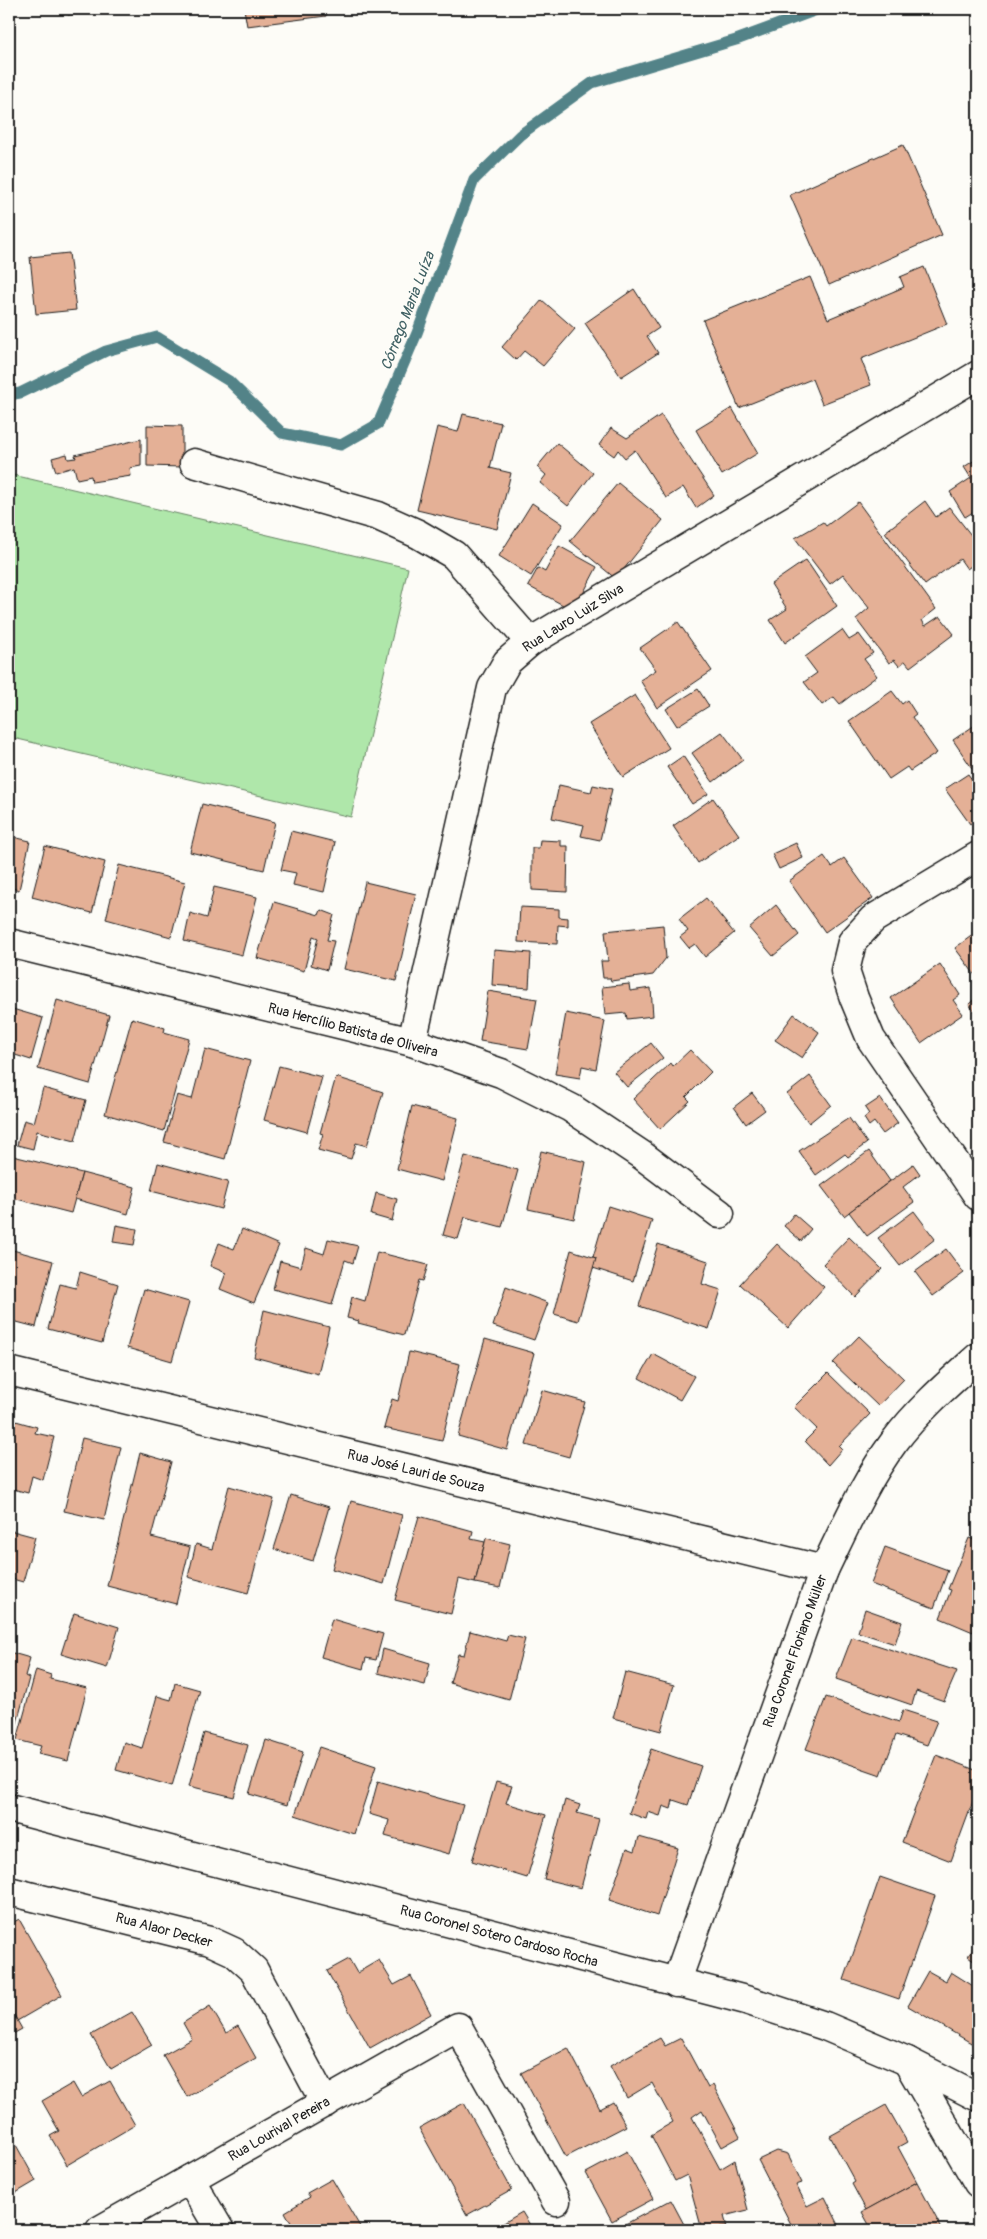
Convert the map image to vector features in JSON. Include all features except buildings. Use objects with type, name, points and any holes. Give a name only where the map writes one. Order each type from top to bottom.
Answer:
[{"type":"street","name":"Rua Lauro Luiz Silva","points":[[412,1042],[492,688],[507,662],[530,642],[978,375]]},
{"type":"street","points":[[194,463],[378,516],[418,534],[454,555],[530,642]]},
{"type":"street","points":[[978,856],[874,919],[852,942],[845,971],[871,1039],[978,1196]]},
{"type":"street","name":"Rua Hercílio Batista de Oliveira","points":[[9,943],[412,1042],[501,1074],[571,1108],[643,1156],[720,1214]]},
{"type":"street","name":"Rua Coronel Floriano Müller","points":[[676,1982],[824,1570],[855,1506],[894,1442],[946,1385],[978,1357]]},
{"type":"street","name":"Rua José Lauri de Souza","points":[[9,1371],[824,1570]]},
{"type":"street","name":"Rua Coronel Sotero Cardoso Rocha","points":[[9,1808],[746,2000],[825,2026],[907,2061],[978,2097]]},
{"type":"street","name":"Rua Alaor Decker","points":[[9,1891],[210,1940],[234,1952],[254,1970],[324,2103]]},
{"type":"street","name":"Rua Lourival Pereira","points":[[100,2230],[458,2027],[556,2201]]},
{"type":"street","points":[[907,2061],[978,2182]]},
{"type":"street","points":[[190,2179],[220,2230]]},
{"type":"green space","points":[[9,474],[408,568],[351,817],[9,737]]},
{"type":"waterway","name":"Córrego Maria Luíza","points":[[9,395],[20,393],[106,351],[157,337],[229,381],[282,433],[341,445],[378,424],[417,333],[474,180],[520,135],[592,83],[736,40],[819,9]]}]
